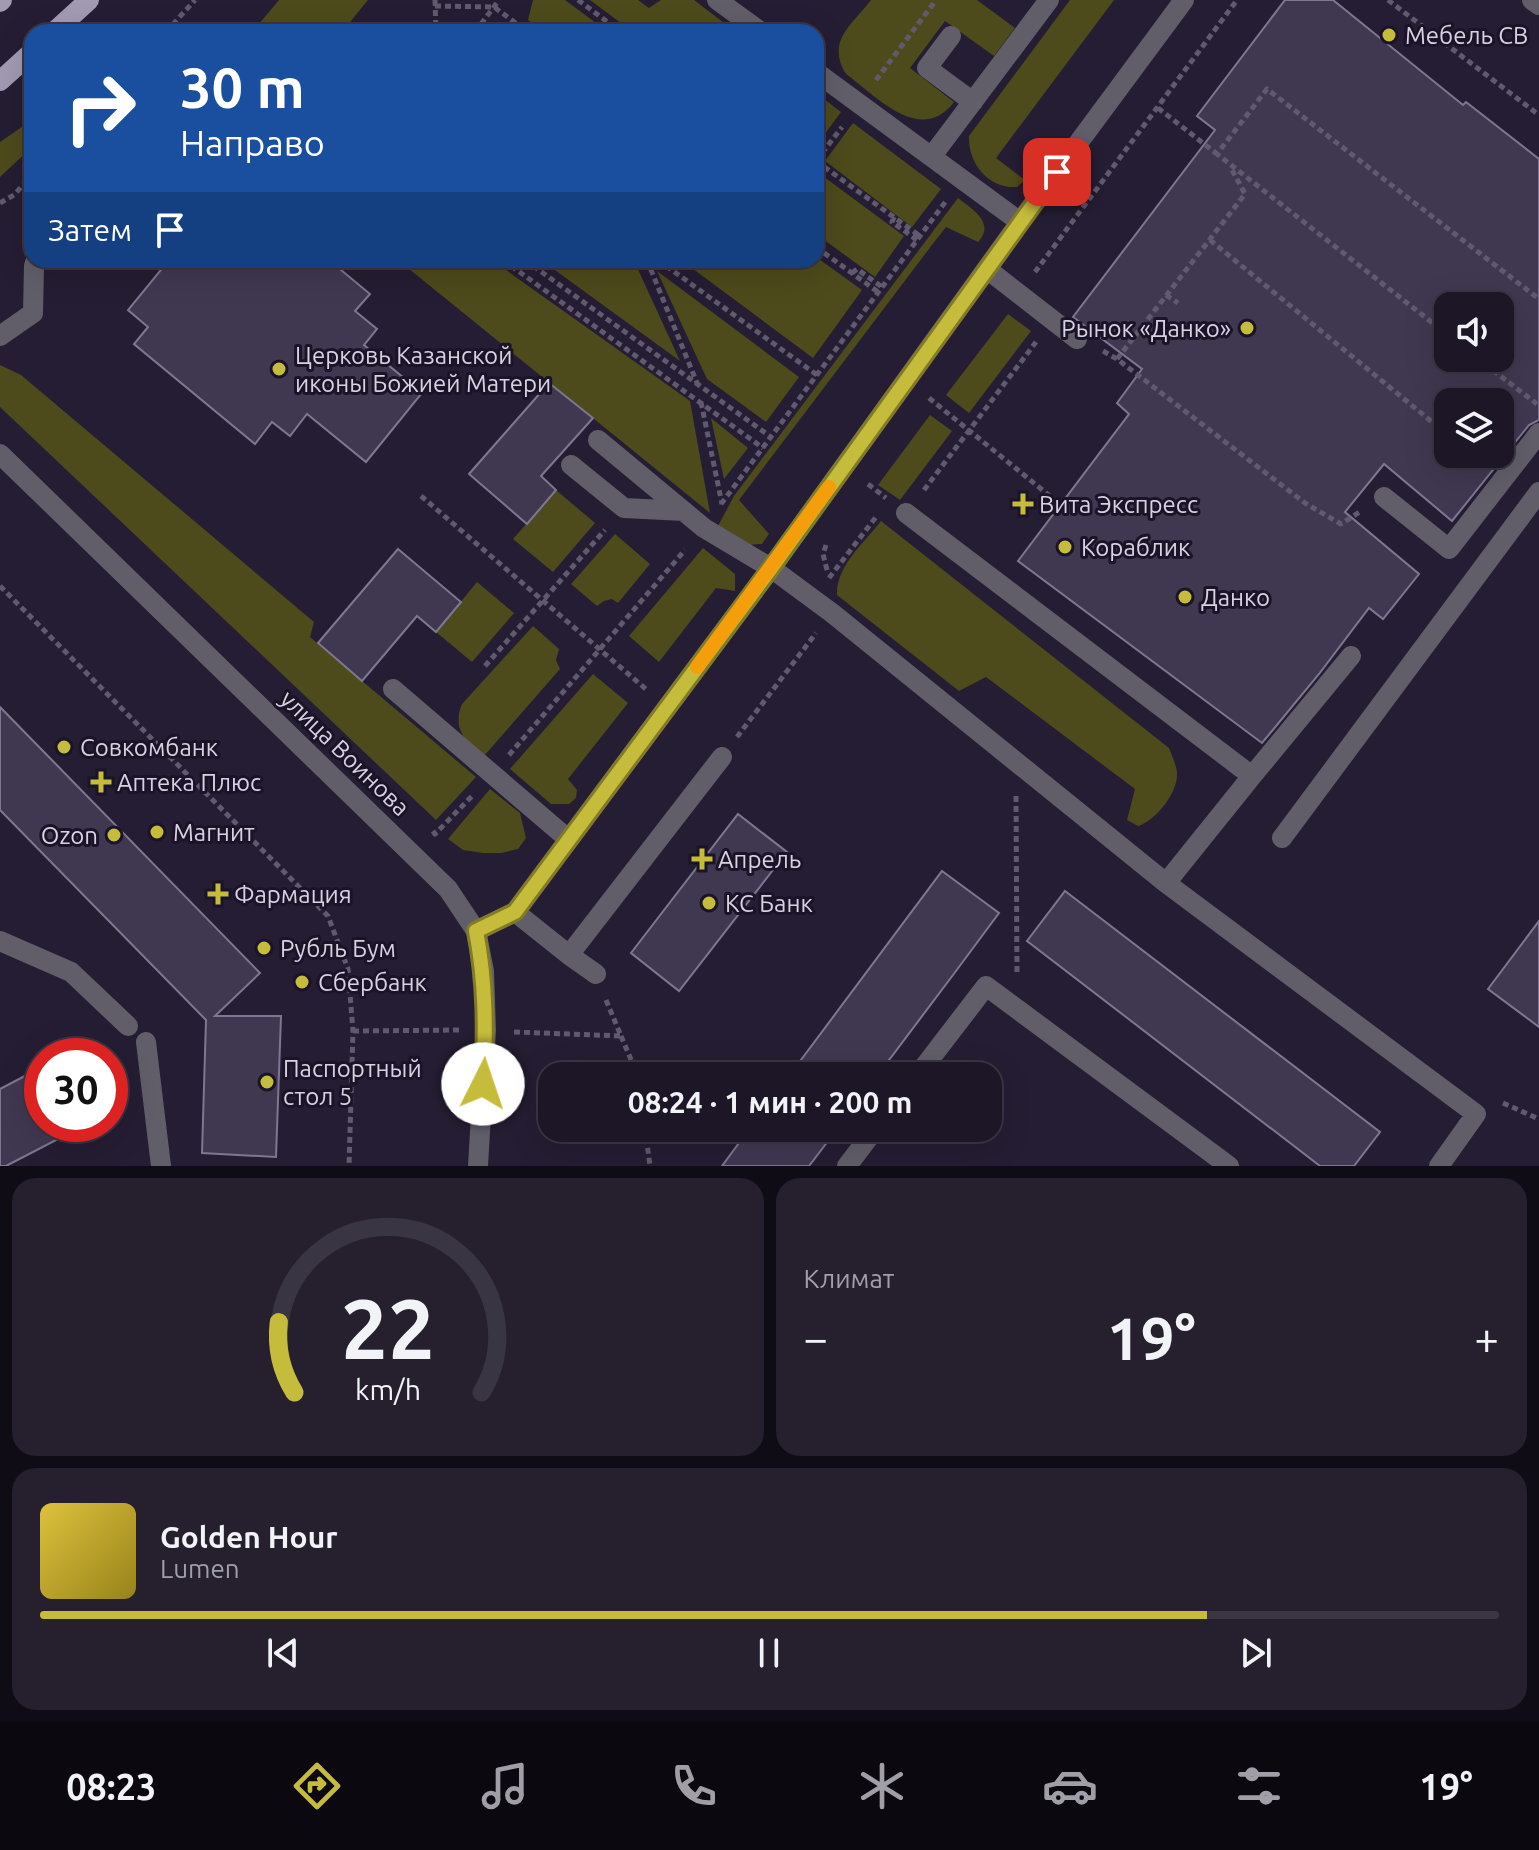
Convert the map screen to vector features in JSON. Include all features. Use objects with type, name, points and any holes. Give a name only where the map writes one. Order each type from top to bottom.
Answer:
[{"type":"main road","points":[[63,24],[89,0]]},
{"type":"main road","points":[[0,81],[24,59]]},
{"type":"street","points":[[717,0],[750,24]]},
{"type":"street","points":[[932,156],[1049,0]]},
{"type":"street","points":[[476,931],[515,912],[771,568],[1184,0]]},
{"type":"street","points":[[1532,0],[1539,5]]},
{"type":"street","points":[[951,36],[927,68],[973,102]]},
{"type":"street","points":[[824,78],[1020,222]]},
{"type":"street","points":[[0,336],[33,313],[36,268]]},
{"type":"street","points":[[987,269],[1077,339]]},
{"type":"street","points":[[1384,497],[1449,549],[1539,433]]},
{"type":"street","points":[[598,440],[704,528],[771,568],[832,613],[1166,883],[1476,1114],[1439,1166]]},
{"type":"street","name":"улица Воинова","points":[[0,454],[448,889],[476,931],[484,971],[486,1030],[478,1166]]},
{"type":"street","points":[[571,465],[624,508],[684,511]]},
{"type":"street","points":[[1282,838],[1539,492]]},
{"type":"street","points":[[906,513],[1252,776]]},
{"type":"street","points":[[1166,883],[1351,656]]},
{"type":"street","points":[[393,689],[568,839]]},
{"type":"street","points":[[569,955],[722,757]]},
{"type":"street","points":[[515,912],[596,974]]},
{"type":"street","points":[[0,941],[71,972],[128,1026]]},
{"type":"street","points":[[928,1062],[986,986],[1229,1166]]},
{"type":"street","points":[[146,1042],[161,1166]]},
{"type":"street","points":[[847,1166],[865,1142]]},
{"type":"path","points":[[173,24],[195,0]]},
{"type":"path","points":[[481,24],[499,0]]},
{"type":"path","points":[[578,0],[610,24]]},
{"type":"path","points":[[1013,289],[1037,270],[1237,0]]},
{"type":"path","points":[[1388,0],[1539,115]]},
{"type":"path","points":[[436,24],[435,3],[494,7],[517,24]]},
{"type":"path","points":[[1217,154],[1267,89],[1539,299]]},
{"type":"path","points":[[1157,108],[1434,324]]},
{"type":"path","points":[[1117,359],[1245,194],[1229,164]]},
{"type":"path","points":[[824,167],[894,217],[892,222],[918,238]]},
{"type":"path","points":[[704,528],[962,179]]},
{"type":"path","points":[[0,203],[14,195],[24,184]]},
{"type":"path","points":[[1210,240],[1434,424]]},
{"type":"path","points":[[824,253],[880,290]]},
{"type":"path","points":[[514,268],[763,448]]},
{"type":"path","points":[[536,268],[771,437]]},
{"type":"path","points":[[650,268],[698,384]]},
{"type":"path","points":[[669,268],[817,375]]},
{"type":"path","points":[[1166,295],[1178,303]]},
{"type":"path","points":[[906,513],[1052,322]]},
{"type":"path","points":[[1077,339],[1117,359],[1305,503],[1341,524],[1384,497]]},
{"type":"path","points":[[1495,372],[1539,406]]},
{"type":"path","points":[[920,410],[938,386]]},
{"type":"path","points":[[929,398],[1061,505]]},
{"type":"path","points":[[700,401],[722,504]]},
{"type":"path","points":[[859,494],[876,472]]},
{"type":"path","points":[[829,578],[889,500],[868,484]]},
{"type":"path","points":[[421,496],[639,682],[665,710]]},
{"type":"path","points":[[485,666],[624,508]]},
{"type":"path","points":[[722,757],[832,613],[823,554],[827,540]]},
{"type":"path","points":[[435,834],[492,775],[682,554]]},
{"type":"path","points":[[0,586],[328,916],[348,969],[353,1031],[349,1166]]},
{"type":"path","points":[[1016,791],[1017,1009]]},
{"type":"path","points":[[621,1036],[632,1062]]},
{"type":"path","points":[[1502,1103],[1539,1119]]},
{"type":"path","points":[[647,1142],[650,1166]]},
{"type":"shaded area","points":[[279,0],[368,0],[348,24],[259,24]]},
{"type":"shaded area","points":[[533,0],[565,0],[597,24],[533,24],[528,20]]},
{"type":"shaded area","points":[[590,0],[638,0],[649,8],[661,0],[694,0],[726,24],[622,24]]},
{"type":"shaded area","points":[[871,0],[977,0],[1015,28],[994,56],[945,21],[910,68],[954,102],[941,114],[927,119],[913,118],[899,113],[871,94],[846,74],[841,62],[839,52],[844,34]]},
{"type":"shaded area","points":[[1070,0],[1114,0],[996,158],[1025,180],[1017,187],[997,184],[976,165],[969,136]]},
{"type":"shaded area","points":[[824,99],[841,112],[824,135]]},
{"type":"shaded area","points":[[853,123],[941,189],[912,227],[825,161]]},
{"type":"shaded area","points":[[24,126],[24,154],[0,177],[0,142]]},
{"type":"shaded area","points":[[824,177],[904,236],[875,277],[824,240]]},
{"type":"shaded area","points":[[958,198],[980,217],[983,235],[978,242],[946,227],[935,241],[739,500],[769,534],[762,544],[745,545],[718,526],[734,496]]},
{"type":"shaded area","points":[[824,263],[862,290],[813,358],[692,268],[824,268]]},
{"type":"shaded area","points":[[408,268],[503,268],[690,401],[710,513]]},
{"type":"shaded area","points":[[552,268],[637,268],[680,361]]},
{"type":"shaded area","points":[[657,271],[799,377],[766,422],[707,379]]},
{"type":"shaded area","points":[[1008,314],[1031,331],[969,413],[946,395]]},
{"type":"shaded area","points":[[0,365],[21,375],[314,622],[310,637],[476,777],[436,820],[0,407]]},
{"type":"shaded area","points":[[930,415],[952,431],[900,500],[878,485]]},
{"type":"shaded area","points":[[711,418],[748,448],[724,479]]},
{"type":"shaded area","points":[[556,490],[595,523],[553,572],[513,539]]},
{"type":"shaded area","points":[[881,521],[1169,748],[1177,780],[1170,797],[1152,818],[1138,826],[1127,820],[1135,789],[986,677],[959,691],[837,595],[846,565]]},
{"type":"shaded area","points":[[615,534],[650,564],[618,603],[612,599],[597,606],[571,584]]},
{"type":"shaded area","points":[[703,548],[735,574],[735,591],[716,588],[659,662],[629,636]]},
{"type":"shaded area","points":[[477,582],[514,613],[472,662],[436,632]]},
{"type":"shaded area","points":[[533,626],[559,649],[556,660],[560,669],[484,756],[462,734],[459,713],[462,704]]},
{"type":"shaded area","points":[[593,674],[628,703],[568,779],[577,790],[576,798],[569,804],[551,804],[510,769]]},
{"type":"shaded area","points":[[490,789],[520,813],[526,838],[518,849],[501,853],[463,850],[448,839]]},
{"type":"building","name":"Рынок «Данко»","points":[[1285,0],[1333,0],[1463,105],[1466,102],[1539,159],[1539,420],[1529,425],[1514,444],[1514,388],[1434,388],[1434,468],[1495,468],[1452,521],[1384,464],[1345,512],[1419,574],[1383,619],[1369,608],[1262,743],[1018,561],[1129,414],[1117,403],[1142,369],[1073,317],[1215,130],[1197,116]]},
{"type":"building","name":"Церковь Казанской иконы Божией Матери","points":[[162,268],[339,268],[370,294],[355,311],[377,329],[364,345],[422,393],[366,462],[307,414],[290,436],[272,422],[255,444],[134,344],[148,327],[128,310]]},
{"type":"building","points":[[549,383],[593,418],[541,476],[556,490],[527,524],[469,474]]},
{"type":"building","points":[[398,549],[461,602],[436,632],[417,616],[362,681],[318,643]]},
{"type":"building","points":[[0,707],[260,973],[215,1016],[281,1016],[276,1157],[202,1153],[206,1020],[0,810]]},
{"type":"building","name":"КС Банк","points":[[738,814],[787,852],[679,991],[631,953]]},
{"type":"building","points":[[942,871],[999,913],[888,1062],[799,1062]]},
{"type":"building","points":[[1065,891],[1380,1132],[1354,1166],[1320,1166],[1027,941]]},
{"type":"building","points":[[1539,921],[1539,1027],[1488,989]]},
{"type":"building","points":[[24,1076],[24,1142],[52,1142],[6,1166],[0,1166],[0,1089]]},
{"type":"building","points":[[740,1142],[827,1142],[809,1166],[722,1166]]},
{"type":"slow traffic","points":[[697,667],[829,487]]},
{"type":"place","name":"Мебель СВ","points":[[1389,35]]},
{"type":"place","name":"Рынок «Данко»","points":[[1247,328]]},
{"type":"place","name":"Церковь Казанской иконы Божией Матери","points":[[279,369]]},
{"type":"place","name":"Вита Экспресс","points":[[1023,504]]},
{"type":"place","name":"Кораблик","points":[[1065,547]]},
{"type":"place","name":"Данко","points":[[1185,597]]},
{"type":"place","name":"Совкомбанк","points":[[64,747]]},
{"type":"place","name":"Аптека Плюс","points":[[101,782]]},
{"type":"place","name":"Магнит","points":[[157,832]]},
{"type":"place","name":"Ozon","points":[[114,835]]},
{"type":"place","name":"Апрель","points":[[702,859]]},
{"type":"place","name":"Фармация","points":[[218,894]]},
{"type":"place","name":"КС Банк","points":[[709,903]]},
{"type":"place","name":"Рубль Бум","points":[[264,948]]},
{"type":"place","name":"Сбербанк","points":[[302,982]]},
{"type":"place","name":"Паспортный стол 5","points":[[267,1082]]},
{"type":"route","points":[[483,1084],[486,1030],[484,971],[476,931],[515,912],[771,568],[1057,172]]}]
